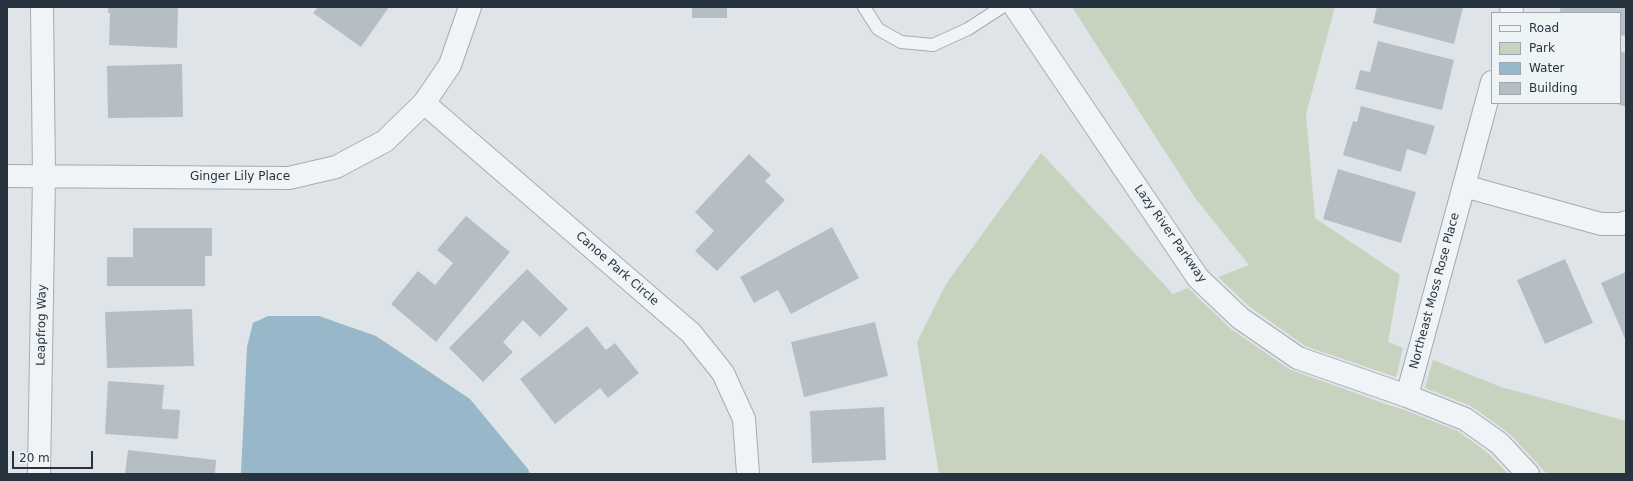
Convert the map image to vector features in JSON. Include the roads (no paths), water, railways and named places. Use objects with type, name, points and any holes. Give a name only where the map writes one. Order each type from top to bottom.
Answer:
[{"type":"street","name":"Leapfrog Way","points":[[39,474],[44,176],[42,7]]},
{"type":"street","name":"Ginger Lily Place","points":[[44,176],[289,178],[336,167],[385,141],[424,103],[450,65],[470,7]]},
{"type":"street","name":"Lazy River Parkway","points":[[1015,7],[1198,278],[1240,318],[1298,358],[1407,396],[1465,419],[1499,443],[1528,474]]},
{"type":"street","name":"Northeast Moss Rose Place","points":[[1407,396],[1491,86]]},
{"type":"street","name":"Canoe Park Circle","points":[[424,103],[691,334],[723,373],[744,419],[748,474]]},
{"type":"street","points":[[7,176],[44,176]]},
{"type":"street","points":[[1464,186],[1601,224],[1622,224],[1626,222]]},
{"type":"lane","points":[[864,7],[878,29],[901,42],[933,45],[968,29],[1002,7]]},
{"type":"water","points":[[268,316],[319,316],[376,336],[470,399],[528,469],[530,474],[241,474],[247,347],[253,323]]}]
